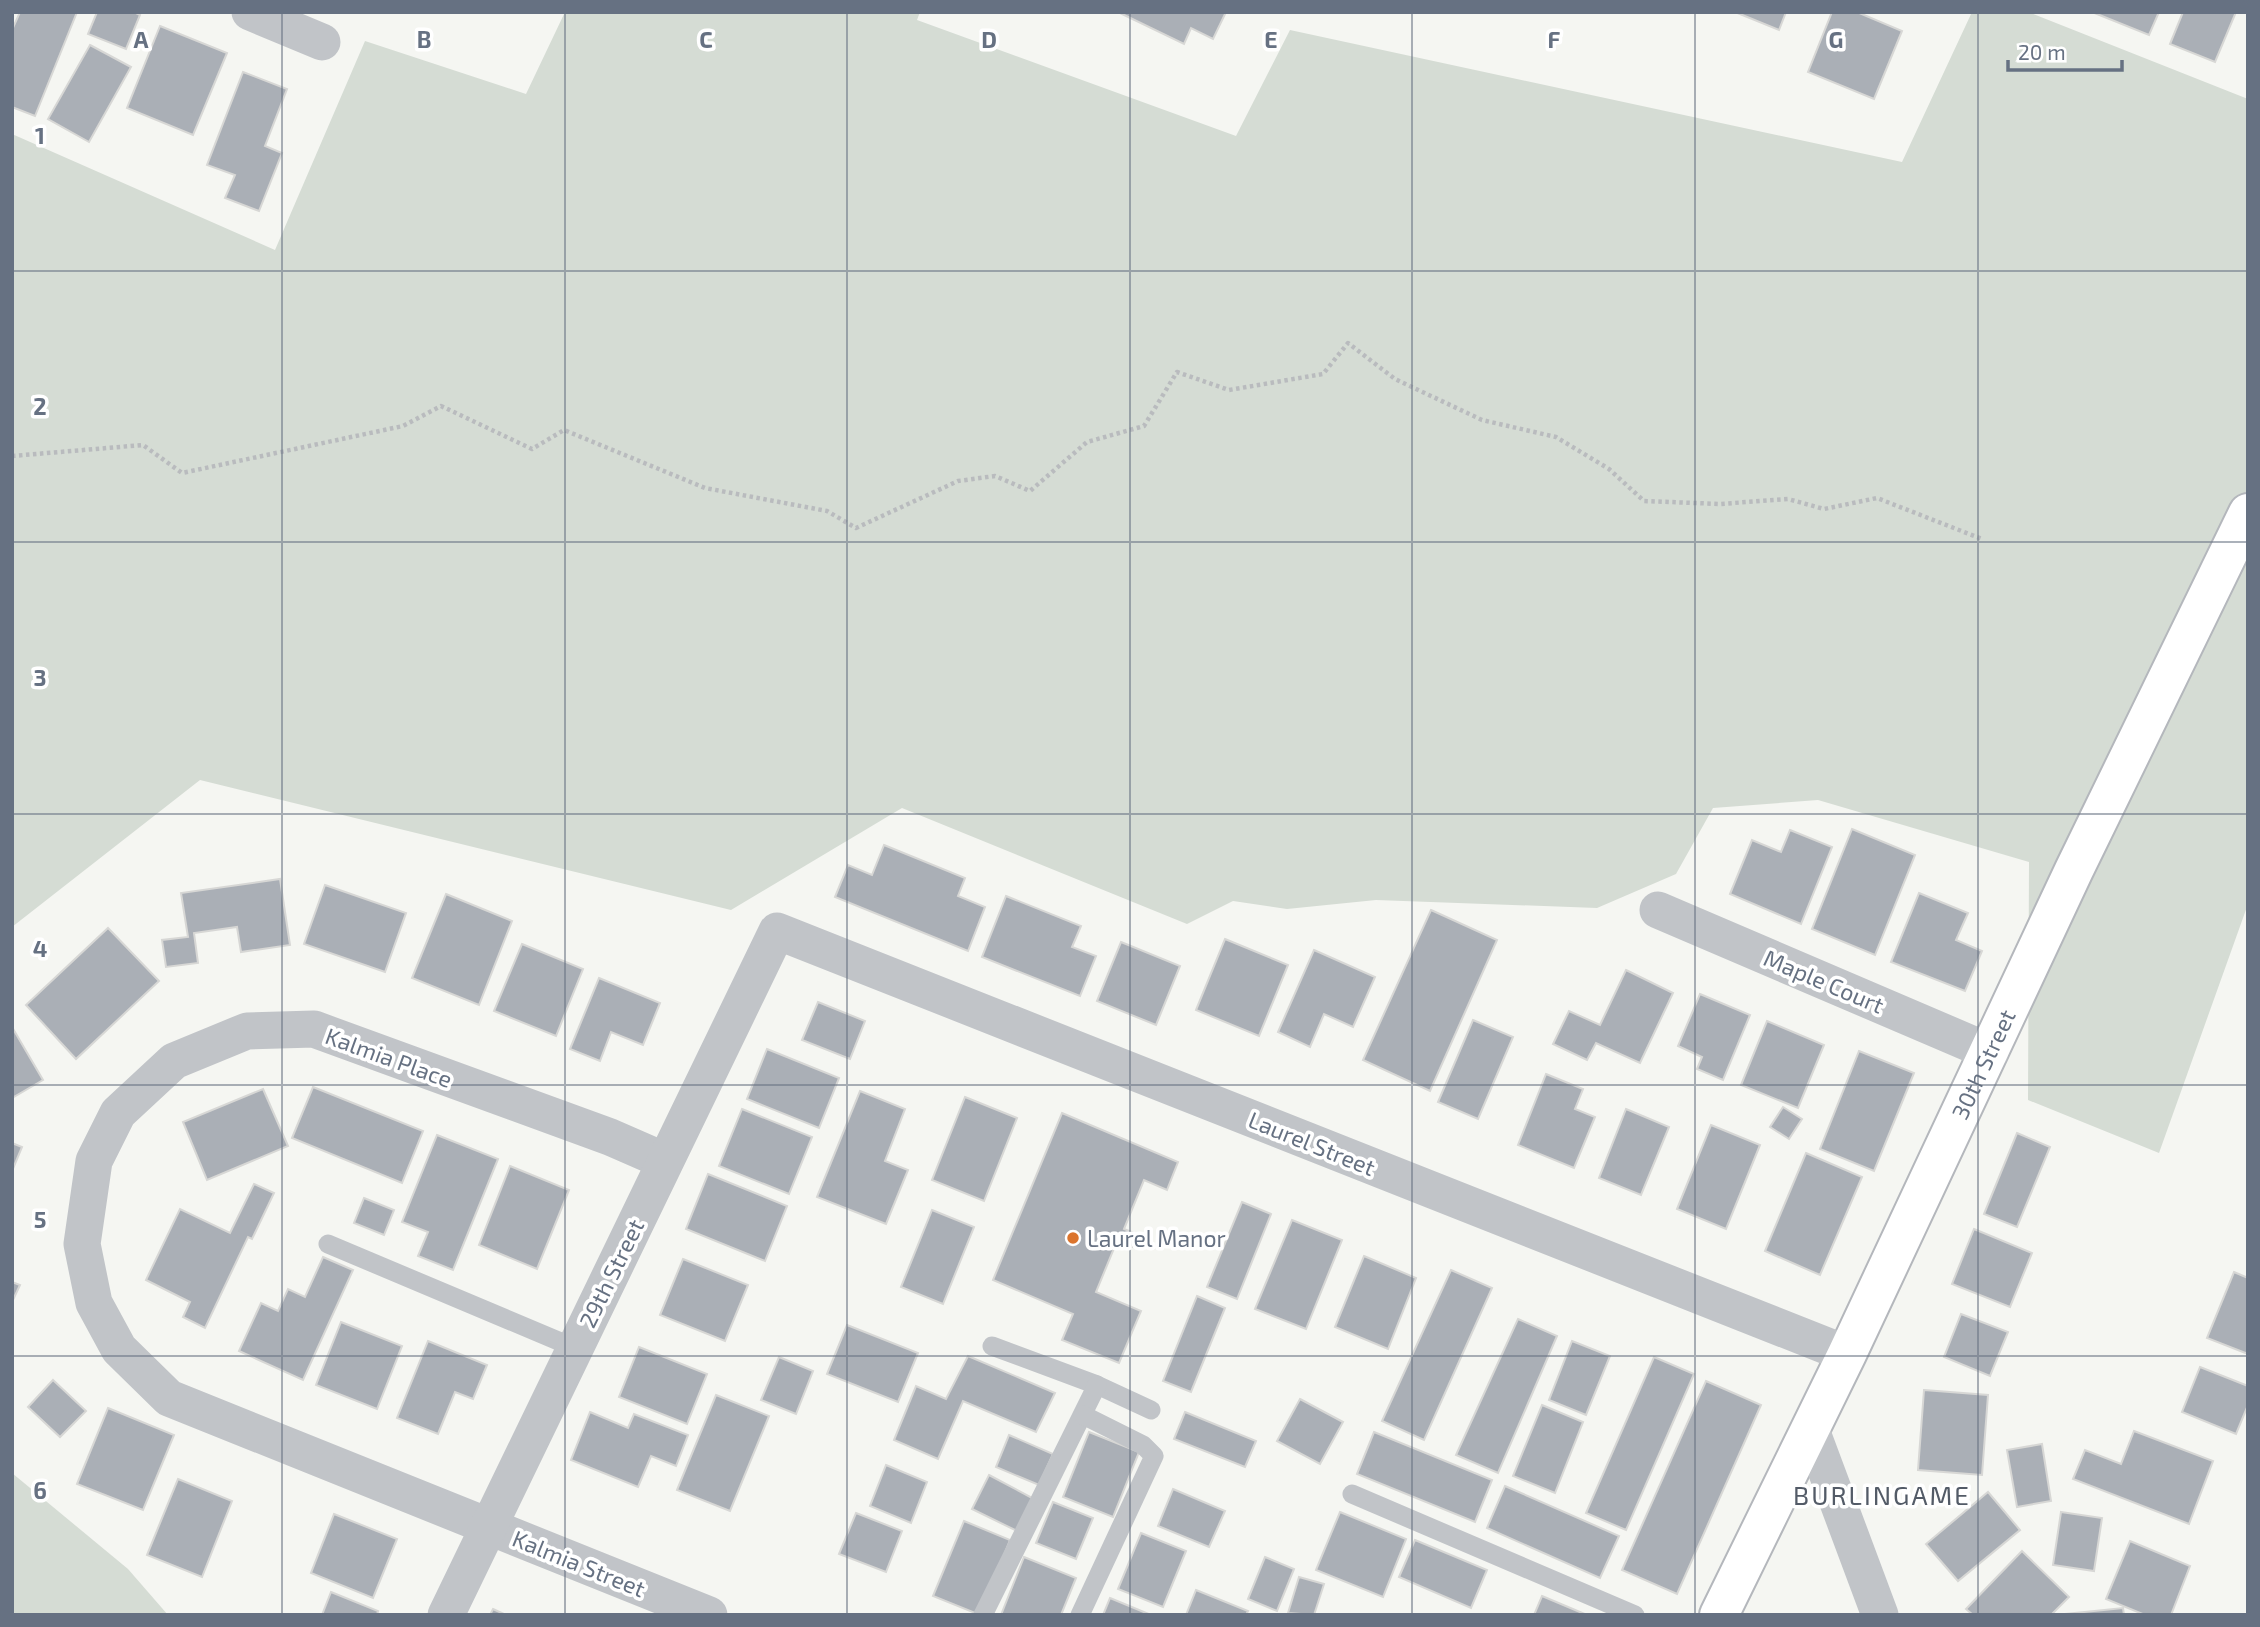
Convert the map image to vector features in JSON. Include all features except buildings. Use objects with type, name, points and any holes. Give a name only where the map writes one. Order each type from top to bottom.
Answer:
[{"type":"main road","name":"30th Street","points":[[1720,1615],[1811,1430],[2098,821],[2248,513]]},
{"type":"street","points":[[250,12],[322,42]]},
{"type":"street","name":"Maple Court","points":[[1658,910],[1990,1052]]},
{"type":"street","name":"29th Street","points":[[446,1615],[777,931]]},
{"type":"street","name":"Laurel Street","points":[[777,931],[1847,1354]]},
{"type":"street","name":"Kalmia Place","points":[[488,1527],[169,1398],[119,1349],[94,1303],[82,1244],[94,1161],[118,1113],[174,1061],[247,1031],[314,1029],[610,1137],[665,1161]]},
{"type":"street","points":[[1811,1430],[1880,1615]]},
{"type":"street","name":"Kalmia Street","points":[[488,1527],[709,1615]]},
{"type":"lane","points":[[328,1244],[575,1348]]},
{"type":"lane","points":[[992,1346],[1097,1385],[1151,1410]]},
{"type":"lane","points":[[984,1615],[1097,1385]]},
{"type":"lane","points":[[1080,1615],[1154,1456],[1143,1445],[1083,1415]]},
{"type":"lane","points":[[1352,1494],[1635,1615]]},
{"type":"path","points":[[12,456],[143,445],[182,473],[403,426],[441,406],[532,449],[564,430],[705,488],[827,511],[856,528],[958,481],[995,476],[1030,491],[1087,442],[1144,426],[1177,372],[1229,390],[1323,374],[1348,343],[1395,379],[1482,421],[1556,437],[1609,469],[1644,500],[1720,504],[1788,499],[1824,509],[1877,498],[1982,539]]},
{"type":"shaded area","points":[[565,12],[920,12],[917,20],[1236,136],[1290,30],[1902,162],[1972,12],[2028,12],[2248,99],[2248,904],[2159,1153],[2028,1100],[2029,862],[1818,800],[1713,808],[1676,874],[1597,908],[1376,900],[1287,909],[1233,901],[1187,924],[902,808],[731,910],[200,780],[12,927],[12,134],[275,250],[365,41],[526,94]]},
{"type":"shaded area","points":[[12,1473],[128,1569],[168,1615],[12,1615]]},
{"type":"place","name":"Laurel Manor","points":[[1073,1238]]},
{"type":"district","name":"BURLINGAME","points":[[1882,1494]]}]
